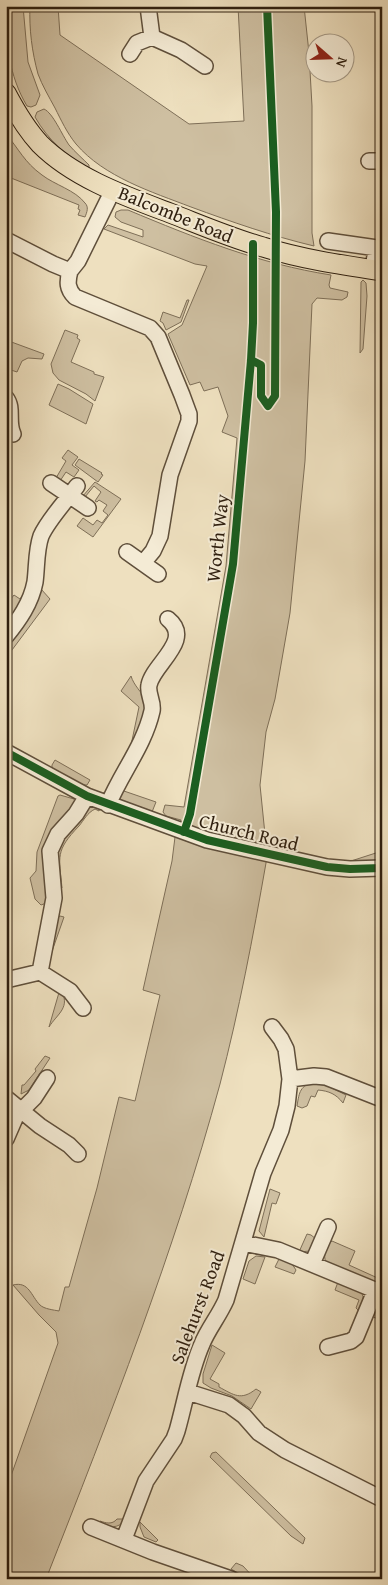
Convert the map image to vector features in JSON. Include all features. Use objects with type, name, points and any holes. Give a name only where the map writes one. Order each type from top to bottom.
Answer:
[{"type":"main road","name":"Balcombe Road","points":[[6,94],[40,143],[69,167],[112,190],[264,248],[377,270]]},
{"type":"street","points":[[148,6],[152,38]]},
{"type":"street","points":[[130,54],[137,43],[152,38],[180,50],[206,66]]},
{"type":"street","points":[[112,190],[78,261],[70,271],[67,279],[68,288],[76,297],[144,325],[154,332],[158,337],[189,414],[188,429],[167,489],[160,536],[153,551],[143,563]]},
{"type":"street","points":[[6,240],[70,271]]},
{"type":"street","points":[[328,241],[380,244],[377,270]]},
{"type":"street","points":[[6,398],[10,403],[9,421],[13,434]]},
{"type":"street","points":[[51,483],[73,491],[88,508]]},
{"type":"street","points":[[6,636],[23,613],[29,600],[34,584],[41,536],[73,491]]},
{"type":"street","points":[[127,552],[158,574]]},
{"type":"street","points":[[108,805],[116,786],[138,749],[147,727],[153,705],[149,684],[171,651],[177,636],[175,625],[168,620]]},
{"type":"street","name":"Church Road","points":[[6,752],[87,796],[207,840],[327,867],[350,869],[382,868]]},
{"type":"street","points":[[40,972],[54,898],[50,851],[58,834],[76,814],[87,796]]},
{"type":"street","points":[[6,980],[40,972],[70,991],[83,1008]]},
{"type":"street","name":"Salehurst Road","points":[[124,1540],[146,1481],[178,1431],[201,1346],[207,1332],[222,1311],[263,1173],[284,1119],[290,1080],[286,1049],[272,1027]]},
{"type":"street","points":[[290,1080],[314,1076],[326,1077],[382,1099]]},
{"type":"street","points":[[6,1140],[12,1124],[21,1110],[34,1098],[47,1078]]},
{"type":"street","points":[[6,1098],[40,1126],[69,1145],[78,1154]]},
{"type":"street","points":[[312,1264],[328,1227]]},
{"type":"street","points":[[243,1243],[278,1250],[378,1292],[356,1337],[351,1341],[328,1347]]},
{"type":"street","points":[[188,1392],[229,1405],[244,1416],[259,1432],[285,1450],[382,1499]]},
{"type":"street","points":[[91,1527],[153,1552],[231,1579]]},
{"type":"shaded area","points":[[12,6],[23,6],[28,62],[40,95],[36,105],[31,107],[27,106],[21,95],[9,57],[8,31]]},
{"type":"shaded area","points":[[30,6],[58,6],[60,35],[189,124],[244,121],[238,6],[304,6],[307,32],[306,82],[311,82],[312,106],[312,233],[314,246],[206,213],[129,182],[100,166],[87,156],[67,131],[38,74],[31,40]]},
{"type":"shaded area","points":[[44,109],[54,120],[69,145],[89,165],[89,168],[65,153],[46,133],[35,117],[37,112]]},
{"type":"shaded area","points":[[6,134],[36,170],[47,179],[81,198],[87,206],[85,217],[78,215],[79,205],[6,176]]},
{"type":"shaded area","points":[[128,210],[203,240],[253,257],[331,275],[330,288],[348,292],[347,297],[342,300],[317,298],[312,304],[305,461],[290,613],[275,699],[266,732],[260,785],[267,854],[266,863],[245,974],[220,1084],[162,1272],[46,1579],[6,1579],[6,1490],[58,1343],[56,1332],[13,1285],[23,1285],[42,1306],[59,1311],[65,1287],[69,1287],[97,1188],[119,1097],[135,1101],[160,995],[143,990],[172,861],[175,837],[181,820],[166,816],[163,812],[165,805],[184,807],[226,566],[237,438],[222,432],[228,416],[218,387],[204,391],[200,382],[190,385],[168,334],[182,325],[207,266],[195,264],[104,229],[108,225],[143,237],[143,230],[121,222],[115,217],[116,212]]},
{"type":"shaded area","points":[[363,280],[366,283],[367,296],[363,349],[360,353],[361,282]]},
{"type":"shaded area","points":[[187,300],[189,300],[181,322],[166,330],[160,321],[163,312],[180,318]]},
{"type":"shaded area","points":[[65,330],[78,335],[77,338],[80,340],[71,362],[104,377],[95,401],[86,394],[59,380],[53,373],[51,364]]},
{"type":"shaded area","points":[[6,340],[44,354],[42,359],[28,358],[22,361],[17,372],[11,370],[6,381]]},
{"type":"shaded area","points":[[58,384],[93,404],[86,424],[49,405]]},
{"type":"shaded area","points":[[68,450],[78,457],[72,465],[79,470],[74,477],[66,472],[60,481],[56,478],[66,461],[62,458]]},
{"type":"shaded area","points":[[79,459],[102,473],[103,475],[98,482],[75,465]]},
{"type":"shaded area","points":[[95,482],[121,499],[93,537],[77,526],[83,518],[93,525],[97,520],[102,523],[108,515],[103,511],[107,505],[99,500],[95,501],[101,492],[94,486],[85,497],[82,497]]},
{"type":"shaded area","points":[[41,589],[50,599],[6,658],[6,645]]},
{"type":"shaded area","points":[[26,591],[6,627],[6,605],[14,595],[20,599]]},
{"type":"shaded area","points":[[131,676],[147,706],[142,726],[130,750],[139,707],[121,691]]},
{"type":"shaded area","points":[[55,760],[90,780],[87,785],[83,785],[52,768]]},
{"type":"shaded area","points":[[121,790],[156,802],[152,812],[120,801]]},
{"type":"shaded area","points":[[60,795],[74,799],[76,802],[53,832],[49,902],[41,905],[35,899],[30,878],[36,871],[37,852]]},
{"type":"shaded area","points":[[91,806],[100,808],[99,811],[95,809],[88,815],[62,848],[60,861],[62,888],[58,887],[57,847],[87,808]]},
{"type":"shaded area","points":[[382,851],[382,860],[351,861]]},
{"type":"shaded area","points":[[60,916],[64,917],[50,957],[57,918]]},
{"type":"shaded area","points":[[60,989],[63,995],[64,1006],[49,1027]]},
{"type":"shaded area","points":[[45,1056],[50,1058],[29,1090],[21,1094],[22,1085],[36,1071],[35,1069]]},
{"type":"shaded area","points":[[312,1083],[328,1086],[346,1095],[343,1103],[338,1097],[326,1091],[318,1090],[315,1097],[311,1096],[307,1106],[302,1108],[297,1106],[302,1089],[304,1086]]},
{"type":"shaded area","points":[[270,1189],[280,1193],[276,1204],[272,1203],[264,1237],[259,1231]]},
{"type":"shaded area","points":[[307,1234],[316,1239],[310,1251],[299,1252]]},
{"type":"shaded area","points":[[332,1241],[355,1251],[349,1265],[382,1280],[382,1286],[326,1263],[325,1251]]},
{"type":"shaded area","points":[[256,1256],[265,1257],[255,1284],[243,1279],[249,1261]]},
{"type":"shaded area","points":[[280,1257],[290,1261],[296,1270],[294,1274],[275,1267]]},
{"type":"shaded area","points":[[338,1282],[360,1291],[363,1304],[360,1312],[356,1308],[359,1300],[335,1290]]},
{"type":"shaded area","points":[[382,1301],[382,1318],[378,1319],[371,1316],[378,1302]]},
{"type":"shaded area","points":[[212,1345],[225,1353],[210,1379],[219,1384],[219,1387],[238,1396],[246,1395],[256,1389],[261,1392],[251,1409],[232,1396],[203,1383],[203,1374]]},
{"type":"shaded area","points":[[216,1452],[305,1538],[303,1544],[291,1536],[210,1457],[212,1453]]},
{"type":"shaded area","points":[[117,1519],[125,1519],[117,1526],[99,1523],[100,1521],[111,1523]]},
{"type":"shaded area","points":[[140,1522],[158,1540],[156,1542],[144,1537]]},
{"type":"shaded area","points":[[236,1563],[243,1566],[255,1579],[249,1579],[231,1569]]},
{"type":"cycle path","points":[[251,360],[261,365],[261,396],[268,406],[275,396],[276,212],[267,6]]},
{"type":"cycle path","name":"Worth Way","points":[[184,832],[190,814],[233,564],[251,360],[253,244]]},
{"type":"cycle path","points":[[6,752],[87,796],[207,840],[327,867],[350,869],[382,868]]}]
